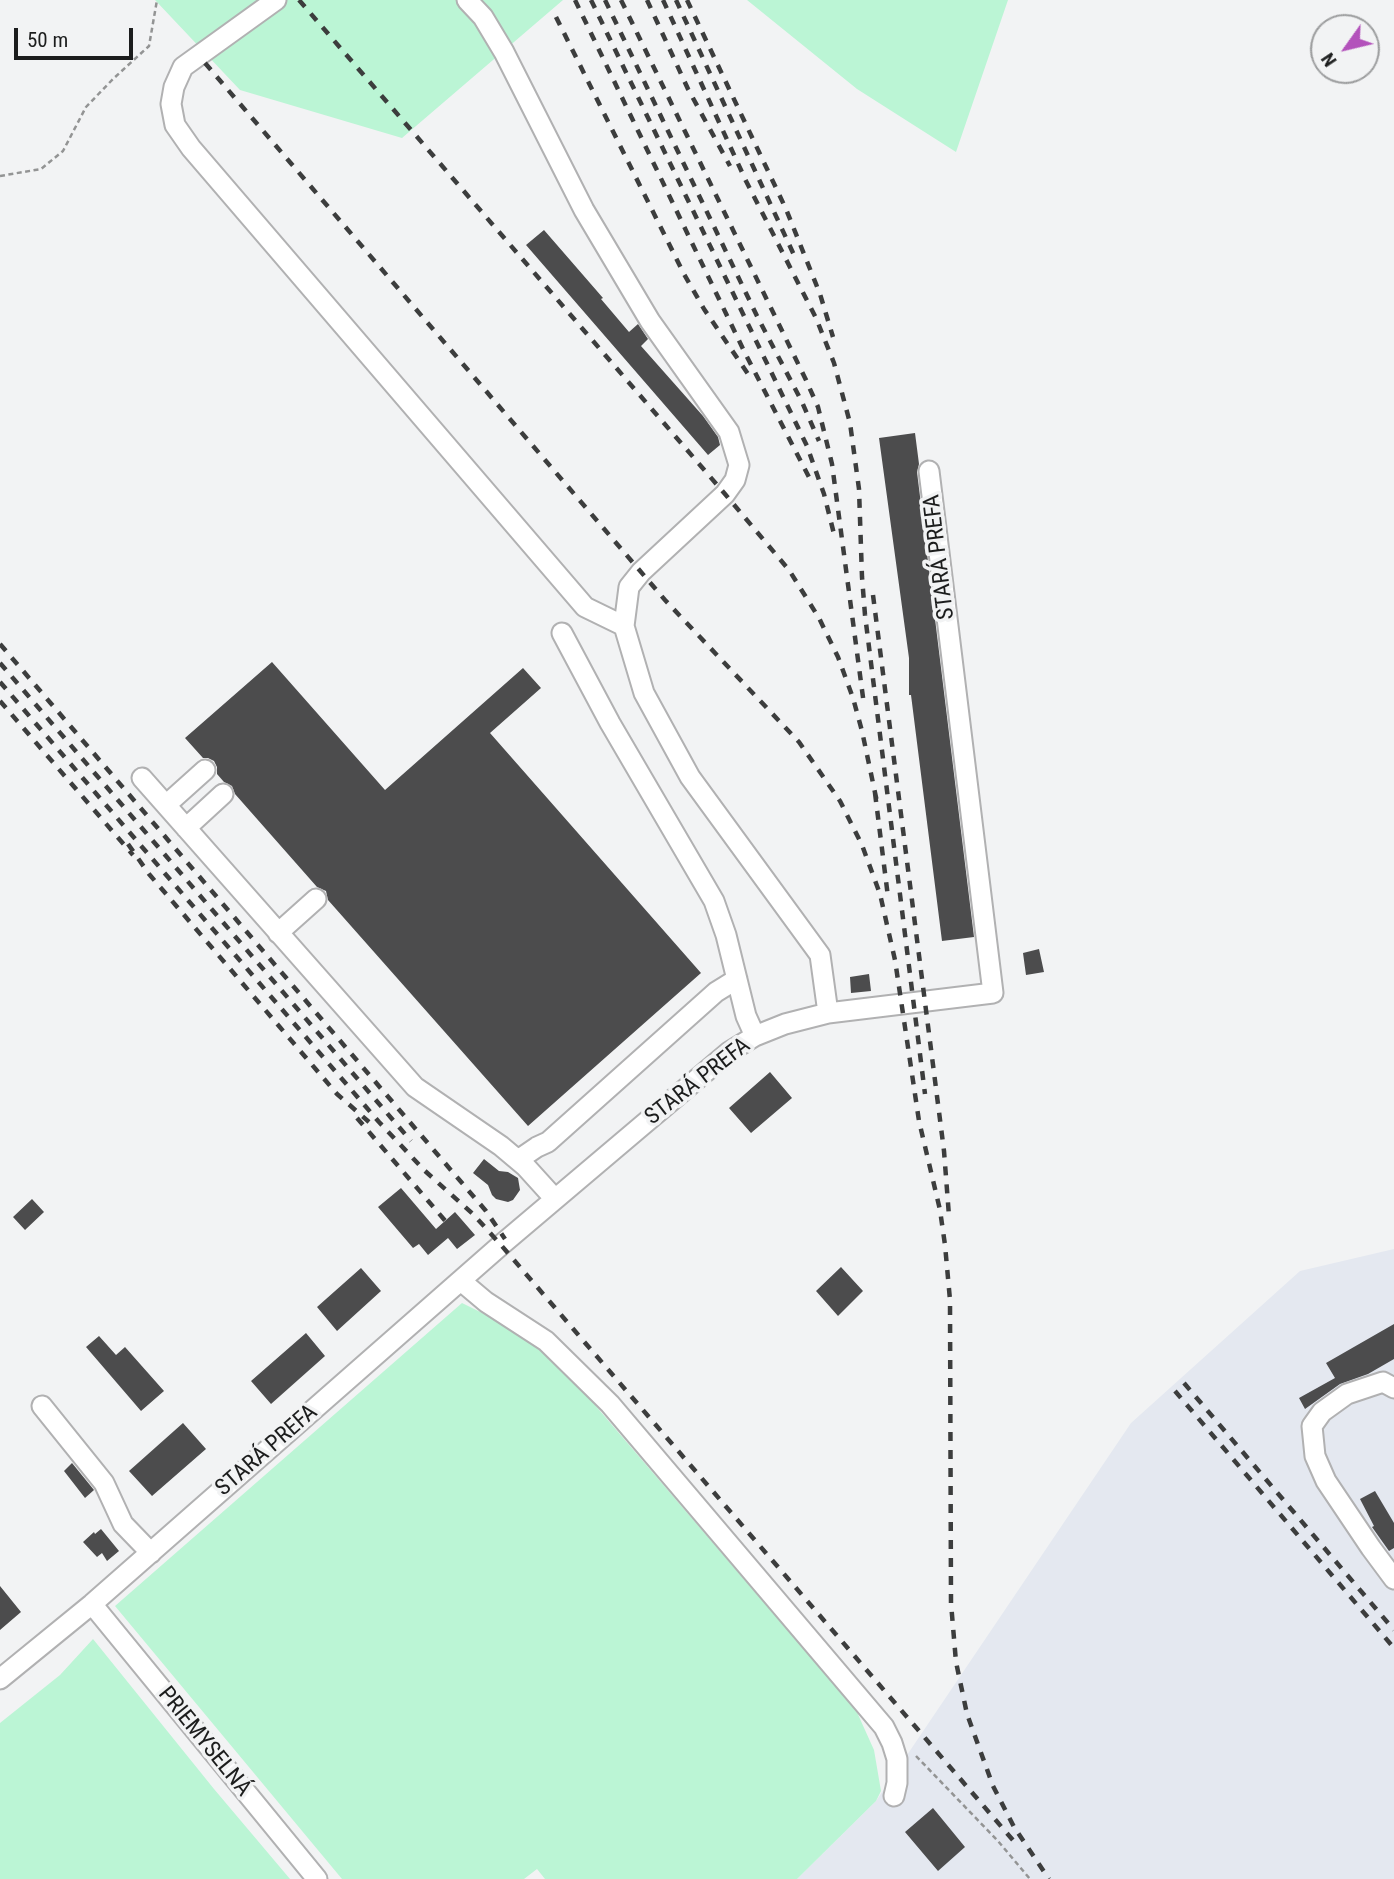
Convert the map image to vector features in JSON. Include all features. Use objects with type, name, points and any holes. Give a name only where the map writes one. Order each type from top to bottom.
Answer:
[{"type":"street","points":[[276,0],[183,67],[174,87],[171,104],[175,125],[200,158],[585,607],[624,626]]},
{"type":"street","points":[[467,0],[483,18],[504,52],[584,210],[650,321],[729,432],[739,465],[735,480],[725,494],[641,572],[629,587],[624,626],[644,693],[690,777],[820,955],[828,1013]]},
{"type":"street","name":"STARÁ PREFA","points":[[0,1679],[92,1604],[460,1281],[729,1052],[755,1036],[785,1024],[828,1013],[993,993],[929,471]]},
{"type":"street","points":[[562,633],[610,723],[714,901],[726,934],[746,1016],[755,1036]]},
{"type":"street","points":[[166,805],[205,770]]},
{"type":"street","points":[[142,778],[415,1087],[501,1146],[534,1175],[555,1199]]},
{"type":"street","points":[[186,828],[223,794]]},
{"type":"street","points":[[278,933],[316,900]]},
{"type":"street","points":[[518,1160],[548,1142],[716,992],[737,979]]},
{"type":"street","points":[[534,1175],[548,1142]]},
{"type":"street","points":[[460,1281],[486,1303],[546,1341],[610,1404],[884,1727],[897,1759],[894,1796]]},
{"type":"street","points":[[1394,1388],[1382,1382],[1347,1394],[1322,1412],[1312,1426],[1315,1456],[1326,1481],[1394,1579]]},
{"type":"street","points":[[42,1406],[104,1483],[123,1524],[151,1553]]},
{"type":"street","name":"PRIEMYSELNÁ","points":[[92,1604],[317,1879]]},
{"type":"path","points":[[0,176],[41,169],[63,150],[86,107],[149,47],[157,0]]},
{"type":"path","points":[[914,1755],[998,1841],[1030,1879]]},
{"type":"shaded area","points":[[1394,1249],[1394,1879],[797,1879],[876,1801],[1131,1423],[1300,1271]]},
{"type":"green space","points":[[155,0],[563,0],[402,138],[240,90]]},
{"type":"green space","points":[[747,0],[1008,0],[956,152],[857,89]]},
{"type":"green space","points":[[462,1303],[541,1342],[856,1710],[874,1750],[881,1791],[876,1801],[797,1879],[545,1879],[537,1869],[524,1879],[342,1879],[115,1606]]},
{"type":"green space","points":[[93,1639],[290,1879],[0,1879],[0,1723],[60,1675]]},
{"type":"building","points":[[544,230],[629,332],[638,324],[648,339],[641,346],[703,416],[718,437],[720,445],[708,455],[526,245]]},
{"type":"building","points":[[915,433],[919,464],[917,472],[974,937],[942,941],[909,695],[909,658],[879,438]]},
{"type":"building","points":[[272,662],[385,790],[523,668],[541,688],[490,733],[701,973],[528,1126],[328,900],[326,891],[317,887],[235,794],[232,786],[217,774],[214,761],[203,758],[185,738]]},
{"type":"building","points":[[1039,949],[1044,972],[1026,975],[1023,953]]},
{"type":"building","points":[[869,974],[871,991],[851,993],[850,977]]},
{"type":"building","points":[[770,1072],[792,1098],[751,1133],[729,1108]]},
{"type":"building","points":[[484,1159],[499,1171],[508,1172],[518,1178],[520,1190],[513,1200],[508,1202],[496,1199],[488,1185],[473,1173]]},
{"type":"building","points":[[401,1188],[436,1229],[455,1212],[475,1235],[457,1249],[448,1238],[428,1255],[419,1244],[413,1248],[378,1207]]},
{"type":"building","points":[[32,1199],[44,1212],[25,1230],[13,1217]]},
{"type":"building","points":[[841,1267],[863,1291],[838,1316],[816,1291]]},
{"type":"building","points":[[361,1268],[381,1291],[337,1331],[317,1307]]},
{"type":"building","points":[[1394,1324],[1394,1359],[1368,1374],[1340,1384],[1305,1409],[1299,1398],[1335,1378],[1326,1363]]},
{"type":"building","points":[[306,1333],[325,1356],[271,1404],[251,1381]]},
{"type":"building","points":[[99,1336],[116,1355],[125,1347],[164,1391],[141,1411],[86,1347]]},
{"type":"building","points":[[183,1423],[206,1449],[152,1496],[129,1471]]},
{"type":"building","points":[[72,1463],[94,1490],[85,1498],[64,1471]]},
{"type":"building","points":[[1375,1491],[1394,1523],[1394,1548],[1389,1551],[1372,1527],[1374,1526],[1360,1499]]},
{"type":"building","points":[[101,1529],[119,1551],[107,1561],[102,1553],[97,1557],[83,1542]]},
{"type":"building","points":[[0,1586],[21,1612],[0,1630]]},
{"type":"building","points":[[933,1808],[965,1847],[938,1871],[905,1832]]},
{"type":"railway","points":[[299,0],[789,570],[819,618],[838,657],[862,731],[877,802]]},
{"type":"railway","points":[[575,0],[745,353],[811,481]]},
{"type":"railway","points":[[591,0],[807,446],[824,494],[834,534]]},
{"type":"railway","points":[[605,0],[819,441]]},
{"type":"railway","points":[[621,0],[818,407],[832,464],[864,705]]},
{"type":"railway","points":[[647,0],[688,89],[730,166]]},
{"type":"railway","points":[[663,0],[746,181],[816,318],[834,363],[850,423],[859,489],[865,615],[925,1094]]},
{"type":"railway","points":[[676,0],[794,255]]},
{"type":"railway","points":[[687,0],[786,209],[820,294],[833,337]]},
{"type":"railway","points":[[556,17],[684,274],[748,374]]},
{"type":"railway","points":[[205,63],[665,600],[799,742],[840,801],[862,845],[880,894],[895,960],[919,1121],[940,1210],[945,1245],[950,1300],[951,1603],[956,1662],[967,1714],[993,1786],[1014,1827],[1049,1879]]},
{"type":"railway","points":[[873,595],[944,1151],[949,1216]]},
{"type":"railway","points":[[0,644],[486,1211],[505,1239]]},
{"type":"railway","points":[[0,663],[411,1141]]},
{"type":"railway","points":[[0,682],[379,1122],[501,1245],[1018,1846]]},
{"type":"railway","points":[[0,701],[133,855]]},
{"type":"railway","points":[[875,793],[888,897]]},
{"type":"railway","points":[[128,844],[149,874],[337,1094],[369,1122]]},
{"type":"railway","points":[[357,1118],[448,1224]]},
{"type":"railway","points":[[1184,1383],[1394,1630]]},
{"type":"railway","points":[[1175,1391],[1394,1648]]}]
